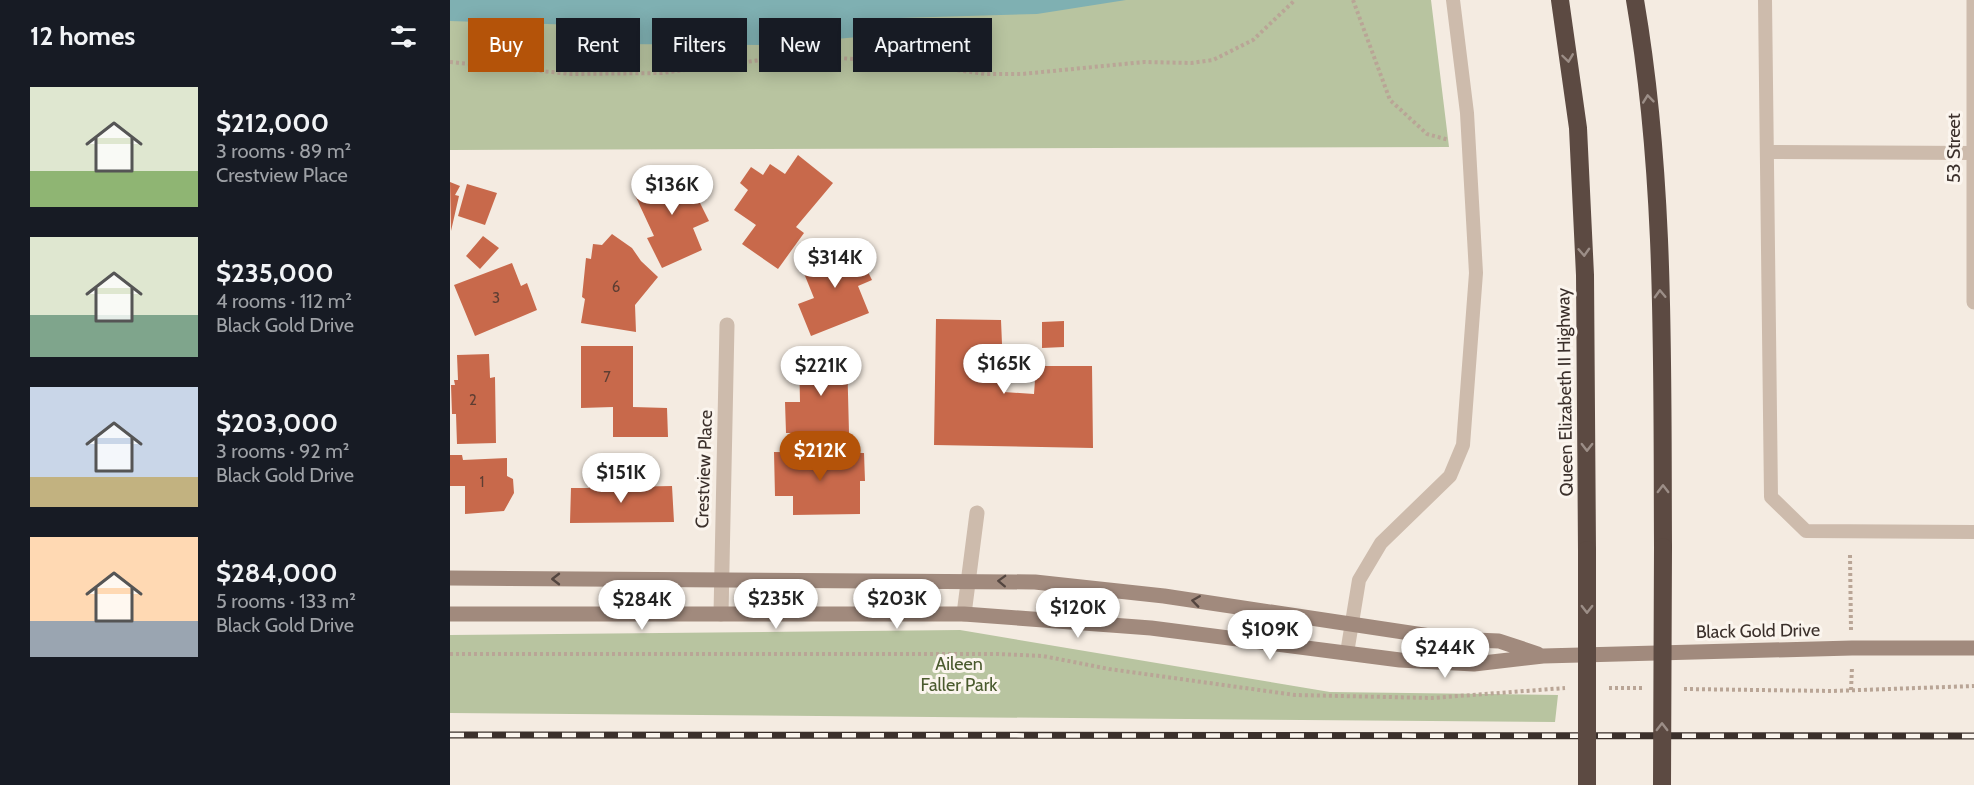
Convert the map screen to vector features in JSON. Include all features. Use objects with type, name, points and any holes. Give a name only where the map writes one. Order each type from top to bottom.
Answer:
[{"type":"highway","name":"Queen Elizabeth II Highway","points":[[1560,0],[1579,140],[1585,275],[1587,785]]},
{"type":"highway","points":[[1635,0],[1642,44],[1657,191],[1663,548],[1662,785]]},
{"type":"main road","name":"Black Gold Drive","points":[[450,578],[1035,582],[1152,595],[1450,639],[1499,641],[1543,656]]},
{"type":"main road","name":"Black Gold Drive","points":[[450,614],[964,614],[1151,628],[1400,660],[1474,664],[1543,656],[1852,648],[1974,648]]},
{"type":"street","name":"53 Street","points":[[1973,299],[1974,0]]},
{"type":"street","name":"Crestview Place","points":[[720,614],[727,325]]},
{"type":"street","points":[[964,614],[976,513]]},
{"type":"lane","points":[[1347,653],[1350,623],[1359,580],[1381,543],[1450,476],[1463,445],[1476,273],[1469,145],[1453,0]]},
{"type":"lane","points":[[1766,0],[1771,497],[1806,531],[1974,532]]},
{"type":"lane","points":[[1767,152],[1973,153]]},
{"type":"path","points":[[450,62],[571,74],[662,73],[799,55],[906,63],[985,74],[1022,74],[1134,62],[1191,63],[1213,60],[1253,40],[1295,0]]},
{"type":"path","points":[[1353,0],[1390,100],[1427,134],[1469,145]]},
{"type":"path","points":[[1850,555],[1851,690]]},
{"type":"path","points":[[450,654],[998,654],[1043,656],[1108,669],[1295,695],[1432,698],[1568,688]]},
{"type":"path","points":[[1672,688],[1851,690],[1974,686]]},
{"type":"path","points":[[1602,688],[1649,688]]},
{"type":"green space","points":[[450,0],[1431,0],[1449,147],[450,150]]},
{"type":"green space","name":"Aileen Faller Park","points":[[960,630],[1330,692],[1558,695],[1555,722],[450,713],[450,635]]},
{"type":"water","points":[[450,0],[1126,0],[1037,14],[853,18],[853,37],[841,39],[841,18],[759,18],[759,45],[747,45],[747,18],[652,18],[652,44],[640,44],[640,18],[556,18],[556,24],[544,24],[544,18],[468,18],[468,22],[450,21]]},
{"type":"building","points":[[798,155],[833,183],[796,227],[804,233],[778,269],[742,244],[756,225],[734,210],[748,190],[740,183],[751,167],[763,175],[770,164],[785,174]]},
{"type":"building","points":[[682,167],[709,221],[693,228],[702,250],[662,268],[647,238],[654,236],[633,191]]},
{"type":"building","points":[[450,182],[460,186],[455,195],[459,196],[451,231]]},
{"type":"building","points":[[467,184],[497,193],[485,225],[458,216]]},
{"type":"building","points":[[612,234],[632,248],[641,261],[658,277],[635,305],[636,332],[581,323],[585,299],[582,297],[586,258],[591,259],[593,244],[602,245]]},
{"type":"building","points":[[483,236],[499,248],[480,269],[466,256]]},
{"type":"building","points":[[853,242],[872,280],[858,286],[869,313],[811,336],[798,304],[814,298],[801,266]]},
{"type":"building","points":[[512,263],[521,286],[527,283],[537,310],[475,336],[454,285]]},
{"type":"building","points":[[936,319],[1001,320],[1004,392],[1034,394],[1036,366],[1092,366],[1093,448],[934,445]]},
{"type":"building","points":[[1064,321],[1064,347],[1042,348],[1042,322]]},
{"type":"building","points":[[581,346],[633,346],[633,407],[667,408],[668,437],[613,437],[613,407],[581,408]]},
{"type":"building","points":[[489,354],[490,378],[495,377],[496,443],[457,444],[456,414],[452,414],[451,385],[455,385],[454,380],[458,380],[457,355]]},
{"type":"building","points":[[799,355],[847,355],[849,433],[786,433],[785,402],[800,402]]},
{"type":"building","points":[[774,452],[864,453],[865,481],[860,481],[860,514],[793,515],[793,496],[775,496]]},
{"type":"building","points":[[450,455],[462,455],[463,460],[507,458],[507,476],[513,479],[514,493],[504,511],[465,514],[465,486],[450,486]]},
{"type":"building","points":[[619,481],[620,487],[672,486],[674,522],[570,523],[571,488],[589,488],[589,482]]},
{"type":"railway","points":[[450,735],[1974,736]]}]
